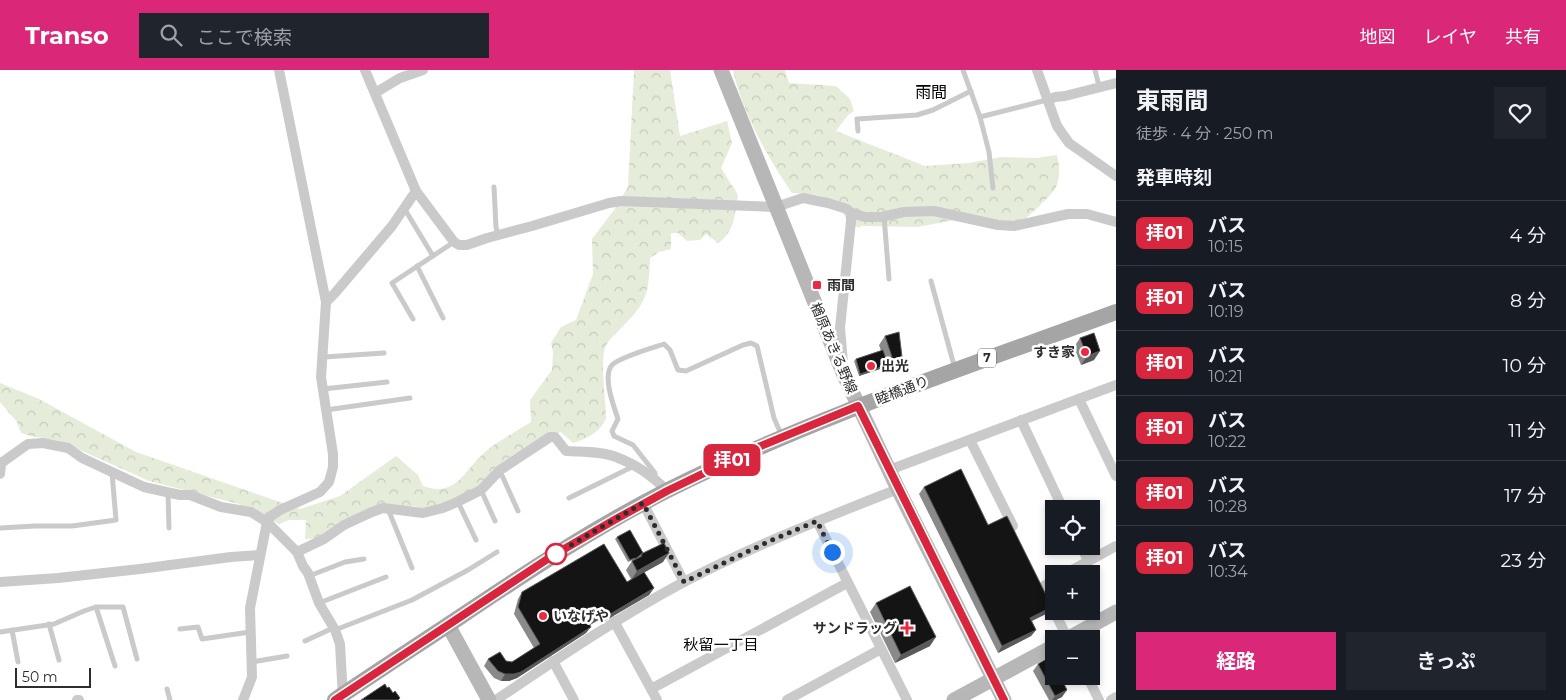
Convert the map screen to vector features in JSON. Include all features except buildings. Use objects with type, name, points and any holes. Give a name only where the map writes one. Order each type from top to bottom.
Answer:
[{"type":"main road","name":"楢原あきる野線","points":[[720,70],[844,375],[898,489],[1004,700]]},
{"type":"main road","name":"睦橋通り","points":[[340,698],[552,556],[667,491],[783,437],[858,406],[1116,312]]},
{"type":"main road","points":[[1083,630],[1116,612]]},
{"type":"main road","points":[[448,625],[489,700]]},
{"type":"main road","points":[[954,700],[1045,651]]},
{"type":"street","points":[[243,700],[252,678],[250,608],[267,522],[271,516],[280,510],[320,492],[330,482],[333,467],[333,454],[321,377],[324,357],[326,302],[279,70]]},
{"type":"street","points":[[365,70],[416,191],[454,242],[459,245],[467,245],[609,203],[776,207],[803,198],[847,209],[852,221],[840,328],[844,375]]},
{"type":"street","points":[[375,93],[400,78],[423,70]]},
{"type":"street","points":[[1037,70],[1057,126],[1069,144],[1116,176]]},
{"type":"street","points":[[1048,100],[1116,83]]},
{"type":"street","points":[[326,302],[392,226],[416,191]]},
{"type":"street","points":[[850,213],[865,217],[904,212],[934,211],[998,225],[1014,226],[1068,214],[1087,214],[1116,222]]},
{"type":"street","points":[[889,470],[1116,385]]},
{"type":"street","points":[[1079,399],[1116,476]]},
{"type":"street","points":[[1020,420],[1059,500]]},
{"type":"street","points":[[297,552],[324,539],[344,525],[372,512],[388,508],[423,513],[457,502],[480,490],[500,470],[550,437],[555,437],[566,451],[614,456],[655,479],[667,491]]},
{"type":"street","points":[[970,440],[1017,535]]},
{"type":"street","points":[[0,466],[28,444],[43,443],[68,448],[82,458],[144,487],[190,495],[221,507],[251,512],[267,522],[297,552],[309,576],[319,603],[334,629],[340,644],[340,698]]},
{"type":"street","points":[[496,700],[614,621],[684,582],[772,540],[898,489]]},
{"type":"street","points":[[643,503],[684,582]]},
{"type":"street","points":[[817,521],[907,700]]},
{"type":"street","points":[[1081,565],[1116,546]]},
{"type":"street","points":[[0,582],[58,578],[260,555]]},
{"type":"street","points":[[1085,555],[1088,561]]},
{"type":"street","points":[[650,689],[848,583]]},
{"type":"street","points":[[614,621],[657,700]]},
{"type":"street","points":[[787,700],[881,649]]},
{"type":"street","points":[[553,661],[574,700]]},
{"type":"street","points":[[1092,685],[1099,700]]},
{"type":"street","points":[[1111,700],[1116,697]]},
{"type":"lane","points":[[963,70],[980,117],[989,152],[993,188]]},
{"type":"lane","points":[[1095,70],[1100,86]]},
{"type":"lane","points":[[858,132],[858,119],[917,115],[933,110],[971,90]]},
{"type":"lane","points":[[980,117],[1048,100]]},
{"type":"lane","points":[[494,187],[498,235]]},
{"type":"lane","points":[[404,208],[433,256]]},
{"type":"lane","points":[[884,216],[889,279]]},
{"type":"lane","points":[[413,319],[392,282],[454,242]]},
{"type":"lane","points":[[417,266],[443,318]]},
{"type":"lane","points":[[932,281],[955,370]]},
{"type":"lane","points":[[655,479],[655,473],[633,445],[614,436],[612,431],[618,419],[608,379],[612,365],[622,359],[664,344],[670,350],[678,370],[686,372],[743,345],[752,343],[757,346],[774,418],[783,437]]},
{"type":"lane","points":[[324,357],[384,353]]},
{"type":"lane","points":[[323,390],[387,382]]},
{"type":"lane","points":[[326,410],[410,398]]},
{"type":"lane","points":[[569,498],[634,466]]},
{"type":"lane","points":[[500,470],[518,511]]},
{"type":"lane","points":[[0,528],[72,526],[116,520],[112,472]]},
{"type":"lane","points":[[480,490],[495,521]]},
{"type":"lane","points":[[168,492],[169,528]]},
{"type":"lane","points":[[457,502],[476,540]]},
{"type":"lane","points":[[388,508],[412,568]]},
{"type":"lane","points":[[305,641],[412,600],[497,552]]},
{"type":"lane","points":[[309,576],[345,562],[364,559]]},
{"type":"lane","points":[[319,603],[386,577]]},
{"type":"lane","points":[[0,632],[49,624],[96,607],[123,606],[137,659]]},
{"type":"lane","points":[[96,607],[115,666]]},
{"type":"lane","points":[[49,624],[59,660]]},
{"type":"lane","points":[[180,629],[198,627],[202,639],[250,632]]},
{"type":"lane","points":[[12,630],[18,662]]},
{"type":"lane","points":[[252,662],[287,656]]},
{"type":"lane","points":[[167,689],[170,700]]},
{"type":"green space","points":[[634,70],[670,70],[680,136],[727,121],[732,143],[721,168],[738,195],[731,228],[724,239],[718,243],[706,234],[700,240],[687,241],[678,233],[671,233],[671,249],[659,252],[650,258],[648,286],[643,301],[633,316],[606,345],[603,372],[606,418],[601,427],[588,437],[573,443],[561,432],[512,456],[480,485],[432,511],[414,506],[374,507],[320,538],[305,539],[306,520],[289,520],[279,524],[239,504],[149,481],[60,441],[21,433],[17,422],[0,402],[0,383],[39,399],[136,452],[300,509],[340,496],[396,456],[418,475],[423,486],[435,489],[452,485],[485,452],[531,422],[530,400],[552,370],[553,352],[551,343],[561,327],[576,320],[593,274],[592,239],[614,210],[628,187]]},
{"type":"green space","points":[[733,70],[785,70],[789,83],[836,86],[850,99],[854,111],[848,115],[836,131],[925,166],[969,163],[1002,157],[1036,158],[1057,155],[1058,183],[1043,202],[1013,229],[954,220],[918,227],[861,226],[859,228],[848,220],[838,201],[817,195],[792,193],[774,165],[749,118]]},
{"type":"bus line","name":"拝01","points":[[335,700],[552,556],[643,503],[756,448],[858,406],[1004,700]]},
{"type":"place","name":"雨間","points":[[817,285]]},
{"type":"place","name":"すき家","points":[[1085,352]]},
{"type":"place","name":"出光","points":[[871,366]]},
{"type":"place","name":"いなげや","points":[[543,616]]},
{"type":"place","name":"サンドラッグ","points":[[907,628]]},
{"type":"district","name":"雨間","points":[[931,92]]},
{"type":"district","name":"秋留一丁目","points":[[721,645]]},
{"type":"route","points":[[556,554],[552,556],[643,503],[684,582],[817,521],[832,552]]}]
